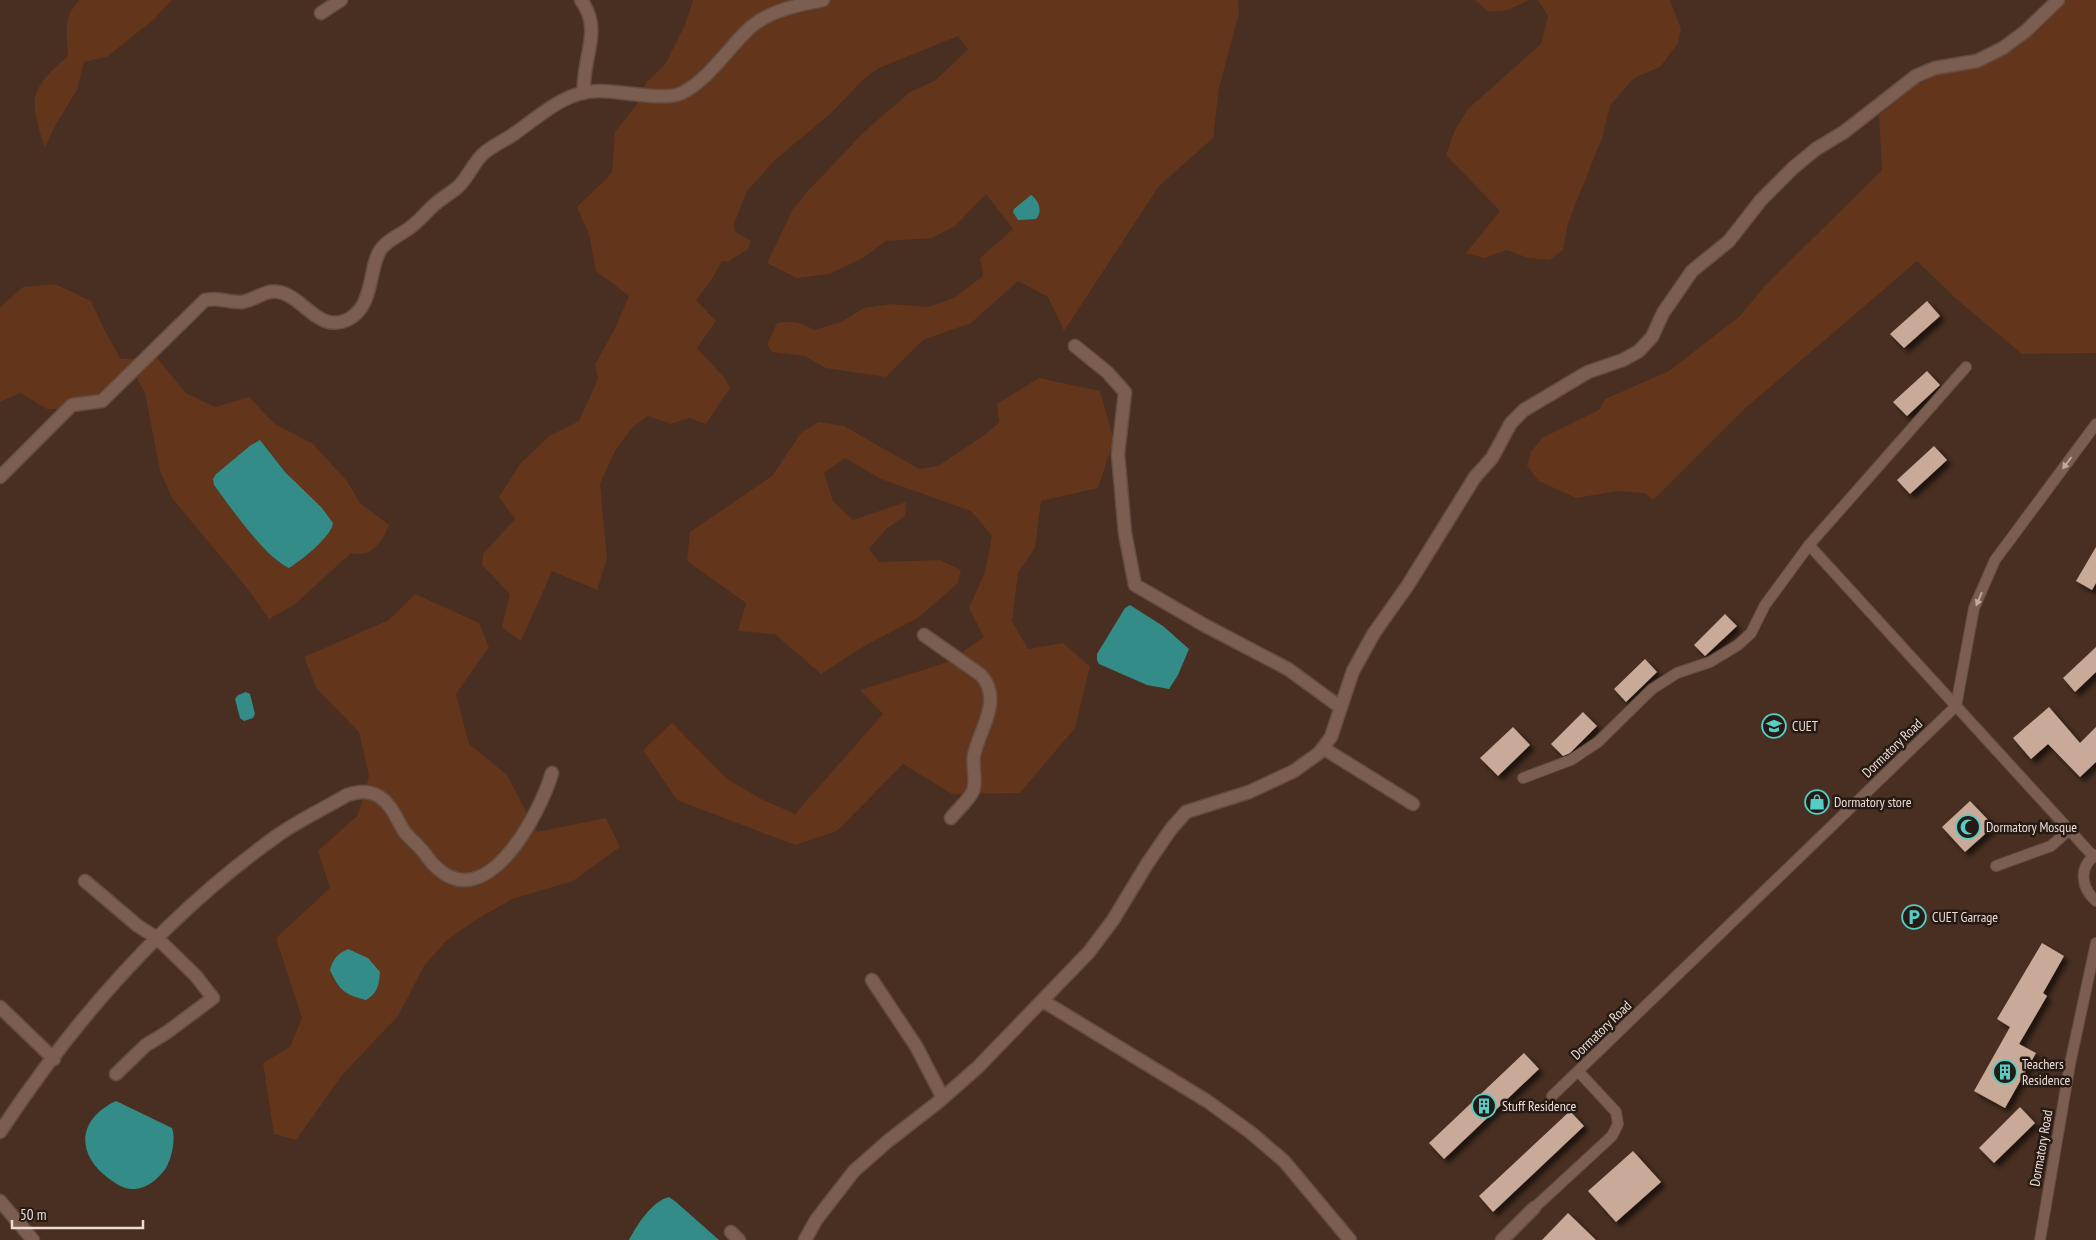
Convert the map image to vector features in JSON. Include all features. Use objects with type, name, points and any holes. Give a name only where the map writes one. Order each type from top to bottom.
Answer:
[{"type":"street","points":[[321,13],[341,0]]},
{"type":"street","points":[[581,0],[590,14],[592,28],[584,75],[584,93]]},
{"type":"street","points":[[0,477],[72,405],[102,401],[205,300],[218,298],[240,303],[264,293],[280,292],[315,317],[328,321],[345,321],[353,317],[360,309],[367,295],[381,249],[414,226],[434,205],[459,185],[483,155],[556,104],[574,94],[596,90],[663,97],[682,94],[713,68],[752,26],[771,14],[794,6],[823,0]]},
{"type":"street","points":[[805,1240],[816,1220],[854,1171],[943,1098],[978,1066],[1090,952],[1113,920],[1152,857],[1186,812],[1249,792],[1294,771],[1319,753],[1331,737],[1353,671],[1374,632],[1408,585],[1476,477],[1492,458],[1511,423],[1524,410],[1588,372],[1623,360],[1639,351],[1652,337],[1663,313],[1692,271],[1729,241],[1761,200],[1792,168],[1816,149],[1844,132],[1916,76],[1935,68],[1977,61],[2003,48],[2038,21],[2058,0]]},
{"type":"street","points":[[1075,346],[1107,372],[1125,392],[1118,454],[1125,533],[1135,585],[1204,625],[1288,669],[1340,706]]},
{"type":"street","points":[[924,635],[981,674],[989,683],[992,694],[974,756],[973,790],[951,818]]},
{"type":"street","points":[[1323,748],[1413,804]]},
{"type":"street","points":[[0,1132],[105,992],[197,898],[283,832],[354,792],[371,792],[391,807],[404,832],[434,866],[446,876],[468,880],[484,876],[500,863],[511,850],[546,792],[552,773]]},
{"type":"street","points":[[85,881],[138,926],[157,938],[196,976],[212,998],[166,1033],[146,1044],[116,1074]]},
{"type":"street","points":[[872,980],[916,1046],[943,1098]]},
{"type":"street","points":[[1043,1001],[1206,1101],[1250,1132],[1284,1161],[1350,1240]]},
{"type":"street","points":[[0,1007],[54,1058]]},
{"type":"street","points":[[0,1201],[33,1240]]},
{"type":"street","points":[[1502,1240],[1534,1208]]},
{"type":"lane","points":[[1523,778],[1571,760],[1598,742],[1652,689],[1677,673],[1710,662],[1738,645],[1751,633],[1765,605],[1809,545],[1966,367]]},
{"type":"lane","points":[[1956,706],[1974,608],[1995,560],[2096,424]]},
{"type":"lane","points":[[1809,545],[2069,830],[2095,855],[2088,862],[2083,879],[2085,887],[2096,901]]},
{"type":"lane","name":"Dormatory Road","points":[[1552,1096],[1956,706]]},
{"type":"lane","points":[[1996,866],[2051,846],[2069,830]]},
{"type":"lane","name":"Dormatory Road","points":[[2040,1240],[2070,1064],[2096,943]]},
{"type":"lane","points":[[1534,1208],[1612,1136],[1618,1124],[1616,1112],[1578,1071]]},
{"type":"shaded area","points":[[80,0],[172,0],[154,19],[107,57],[84,62],[77,90],[56,124],[45,147],[36,119],[35,97],[47,76],[68,56],[68,19],[74,6]]},
{"type":"shaded area","points":[[693,0],[1238,0],[1239,13],[1219,88],[1213,138],[1159,186],[1064,331],[1048,297],[1018,281],[971,323],[923,340],[886,377],[826,368],[804,356],[772,352],[767,344],[777,323],[796,323],[814,330],[841,322],[864,308],[892,304],[928,307],[954,298],[983,276],[980,258],[1013,229],[986,194],[955,226],[932,238],[886,241],[863,258],[830,274],[797,278],[767,263],[793,209],[807,192],[863,133],[910,92],[936,80],[968,49],[958,36],[879,68],[866,77],[831,113],[775,160],[747,191],[734,224],[735,232],[751,241],[748,249],[728,262],[722,261],[710,282],[696,300],[716,321],[697,348],[724,377],[730,388],[706,424],[689,418],[671,424],[648,416],[633,427],[616,449],[600,484],[607,558],[597,590],[552,571],[521,641],[502,627],[510,594],[482,565],[483,554],[515,519],[499,497],[520,464],[549,436],[579,421],[598,379],[595,365],[616,326],[629,296],[596,271],[589,234],[577,207],[612,173],[615,132],[637,104],[646,83],[666,63],[685,25]]},
{"type":"shaded area","points":[[1475,0],[1529,0],[1508,10],[1489,12]]},
{"type":"shaded area","points":[[1538,0],[1670,0],[1681,29],[1678,43],[1660,67],[1634,78],[1610,106],[1602,138],[1568,223],[1563,250],[1550,260],[1528,258],[1507,250],[1484,258],[1466,253],[1500,211],[1446,155],[1454,132],[1468,109],[1541,44],[1548,16]]},
{"type":"shaded area","points":[[2066,0],[2096,0],[2096,353],[2022,354],[1954,297],[1917,261],[1742,411],[1653,500],[1645,493],[1617,491],[1576,498],[1539,481],[1527,466],[1531,452],[1542,438],[1599,410],[1605,399],[1669,371],[1740,316],[1764,287],[1882,170],[1879,115],[1916,85],[1937,75],[1974,68],[2011,51],[2039,30]]},
{"type":"shaded area","points":[[55,284],[91,301],[121,359],[157,358],[186,393],[215,407],[249,397],[275,424],[312,443],[347,481],[360,503],[389,525],[379,543],[365,553],[351,553],[294,605],[269,619],[247,588],[172,498],[160,471],[145,393],[135,375],[84,409],[47,409],[20,393],[0,402],[0,307],[23,287]],"holes":[[[256,441],[267,448],[332,529],[296,564],[282,565],[272,556],[229,506],[214,485],[216,474]]]},
{"type":"shaded area","points":[[1039,378],[1100,391],[1114,440],[1098,488],[1041,501],[1035,548],[1018,573],[1012,621],[1028,649],[1063,643],[1090,666],[1075,728],[1020,793],[952,794],[903,764],[837,831],[795,845],[677,800],[643,750],[672,723],[727,779],[761,799],[795,814],[883,714],[860,690],[948,662],[984,637],[969,608],[985,572],[992,536],[971,511],[881,479],[845,458],[824,473],[833,501],[853,520],[906,502],[905,516],[886,529],[869,549],[879,562],[940,560],[961,570],[958,583],[918,618],[866,645],[821,674],[775,634],[738,631],[746,603],[687,561],[690,532],[772,476],[801,433],[818,422],[844,426],[919,469],[938,466],[986,434],[999,422],[997,404]]},
{"type":"shaded area","points":[[415,594],[479,623],[489,647],[456,694],[469,744],[507,775],[537,832],[606,818],[620,847],[573,881],[512,899],[474,921],[446,941],[424,966],[398,1016],[343,1074],[296,1140],[274,1134],[263,1063],[290,1047],[302,1018],[276,938],[330,888],[318,851],[358,815],[369,776],[359,732],[317,689],[304,657],[389,620]]},
{"type":"water","points":[[1031,195],[1039,206],[1038,216],[1036,219],[1018,220],[1013,212],[1014,209]]},
{"type":"water","points":[[260,440],[286,473],[322,508],[333,523],[322,541],[289,568],[259,543],[214,485],[213,479],[216,474],[251,445]]},
{"type":"water","points":[[1130,605],[1163,626],[1189,649],[1178,675],[1169,689],[1147,685],[1099,664],[1097,660],[1097,654],[1125,608]]},
{"type":"water","points":[[246,692],[250,694],[255,714],[253,718],[244,721],[240,718],[235,699],[238,695]]},
{"type":"water","points":[[348,949],[368,958],[380,972],[377,988],[366,1000],[343,991],[330,970],[336,957]]},
{"type":"water","points":[[116,1101],[172,1128],[174,1137],[173,1148],[166,1168],[153,1182],[144,1187],[124,1188],[108,1178],[97,1168],[90,1158],[86,1147],[85,1137],[94,1117],[103,1108]]},
{"type":"water","points":[[669,1197],[719,1240],[629,1240],[651,1208]]},
{"type":"building","points":[[1927,301],[1940,316],[1904,348],[1890,334]]},
{"type":"building","points":[[1927,371],[1940,385],[1907,416],[1893,402]]},
{"type":"building","points":[[1934,446],[1947,460],[1910,494],[1897,480]]},
{"type":"building","points":[[2096,547],[2096,583],[2092,590],[2076,581]]},
{"type":"building","points":[[1725,614],[1737,626],[1705,656],[1694,645]]},
{"type":"building","points":[[2096,647],[2096,672],[2075,692],[2063,678]]},
{"type":"building","points":[[1645,659],[1657,672],[1626,702],[1614,689]]},
{"type":"building","points":[[2049,707],[2080,743],[2096,727],[2096,762],[2080,777],[2048,744],[2031,759],[2013,738]]},
{"type":"building","points":[[1583,712],[1597,726],[1570,753],[1563,756],[1551,744]]},
{"type":"building","points":[[1513,727],[1530,745],[1498,776],[1480,758]]},
{"type":"building","name":"Dormatory Mosque","points":[[1970,801],[1994,826],[1965,852],[1942,827]]},
{"type":"building","points":[[2042,943],[2064,956],[2043,993],[2047,996],[2019,1044],[2036,1053],[2005,1108],[1974,1091],[2010,1027],[1997,1019]]},
{"type":"building","name":"Stuff Residence","points":[[1524,1053],[1539,1069],[1444,1159],[1429,1143]]},
{"type":"building","name":"Teachers Residence","points":[[2020,1107],[2035,1123],[1994,1163],[1979,1148]]},
{"type":"building","name":"Stuff Residence","points":[[1570,1111],[1584,1126],[1493,1212],[1479,1196]]},
{"type":"building","points":[[1633,1151],[1661,1182],[1616,1222],[1588,1191]]},
{"type":"building","points":[[1568,1213],[1596,1240],[1542,1240]]},
{"type":"place","name":"CUET","points":[[1774,726]]},
{"type":"place","name":"Dormatory store","points":[[1817,802]]},
{"type":"place","name":"Dormatory Mosque","points":[[1968,827]]},
{"type":"place","name":"CUET Garrage","points":[[1914,917]]},
{"type":"place","name":"Teachers Residence","points":[[2005,1072]]},
{"type":"place","name":"Stuff Residence","points":[[1484,1106]]}]
